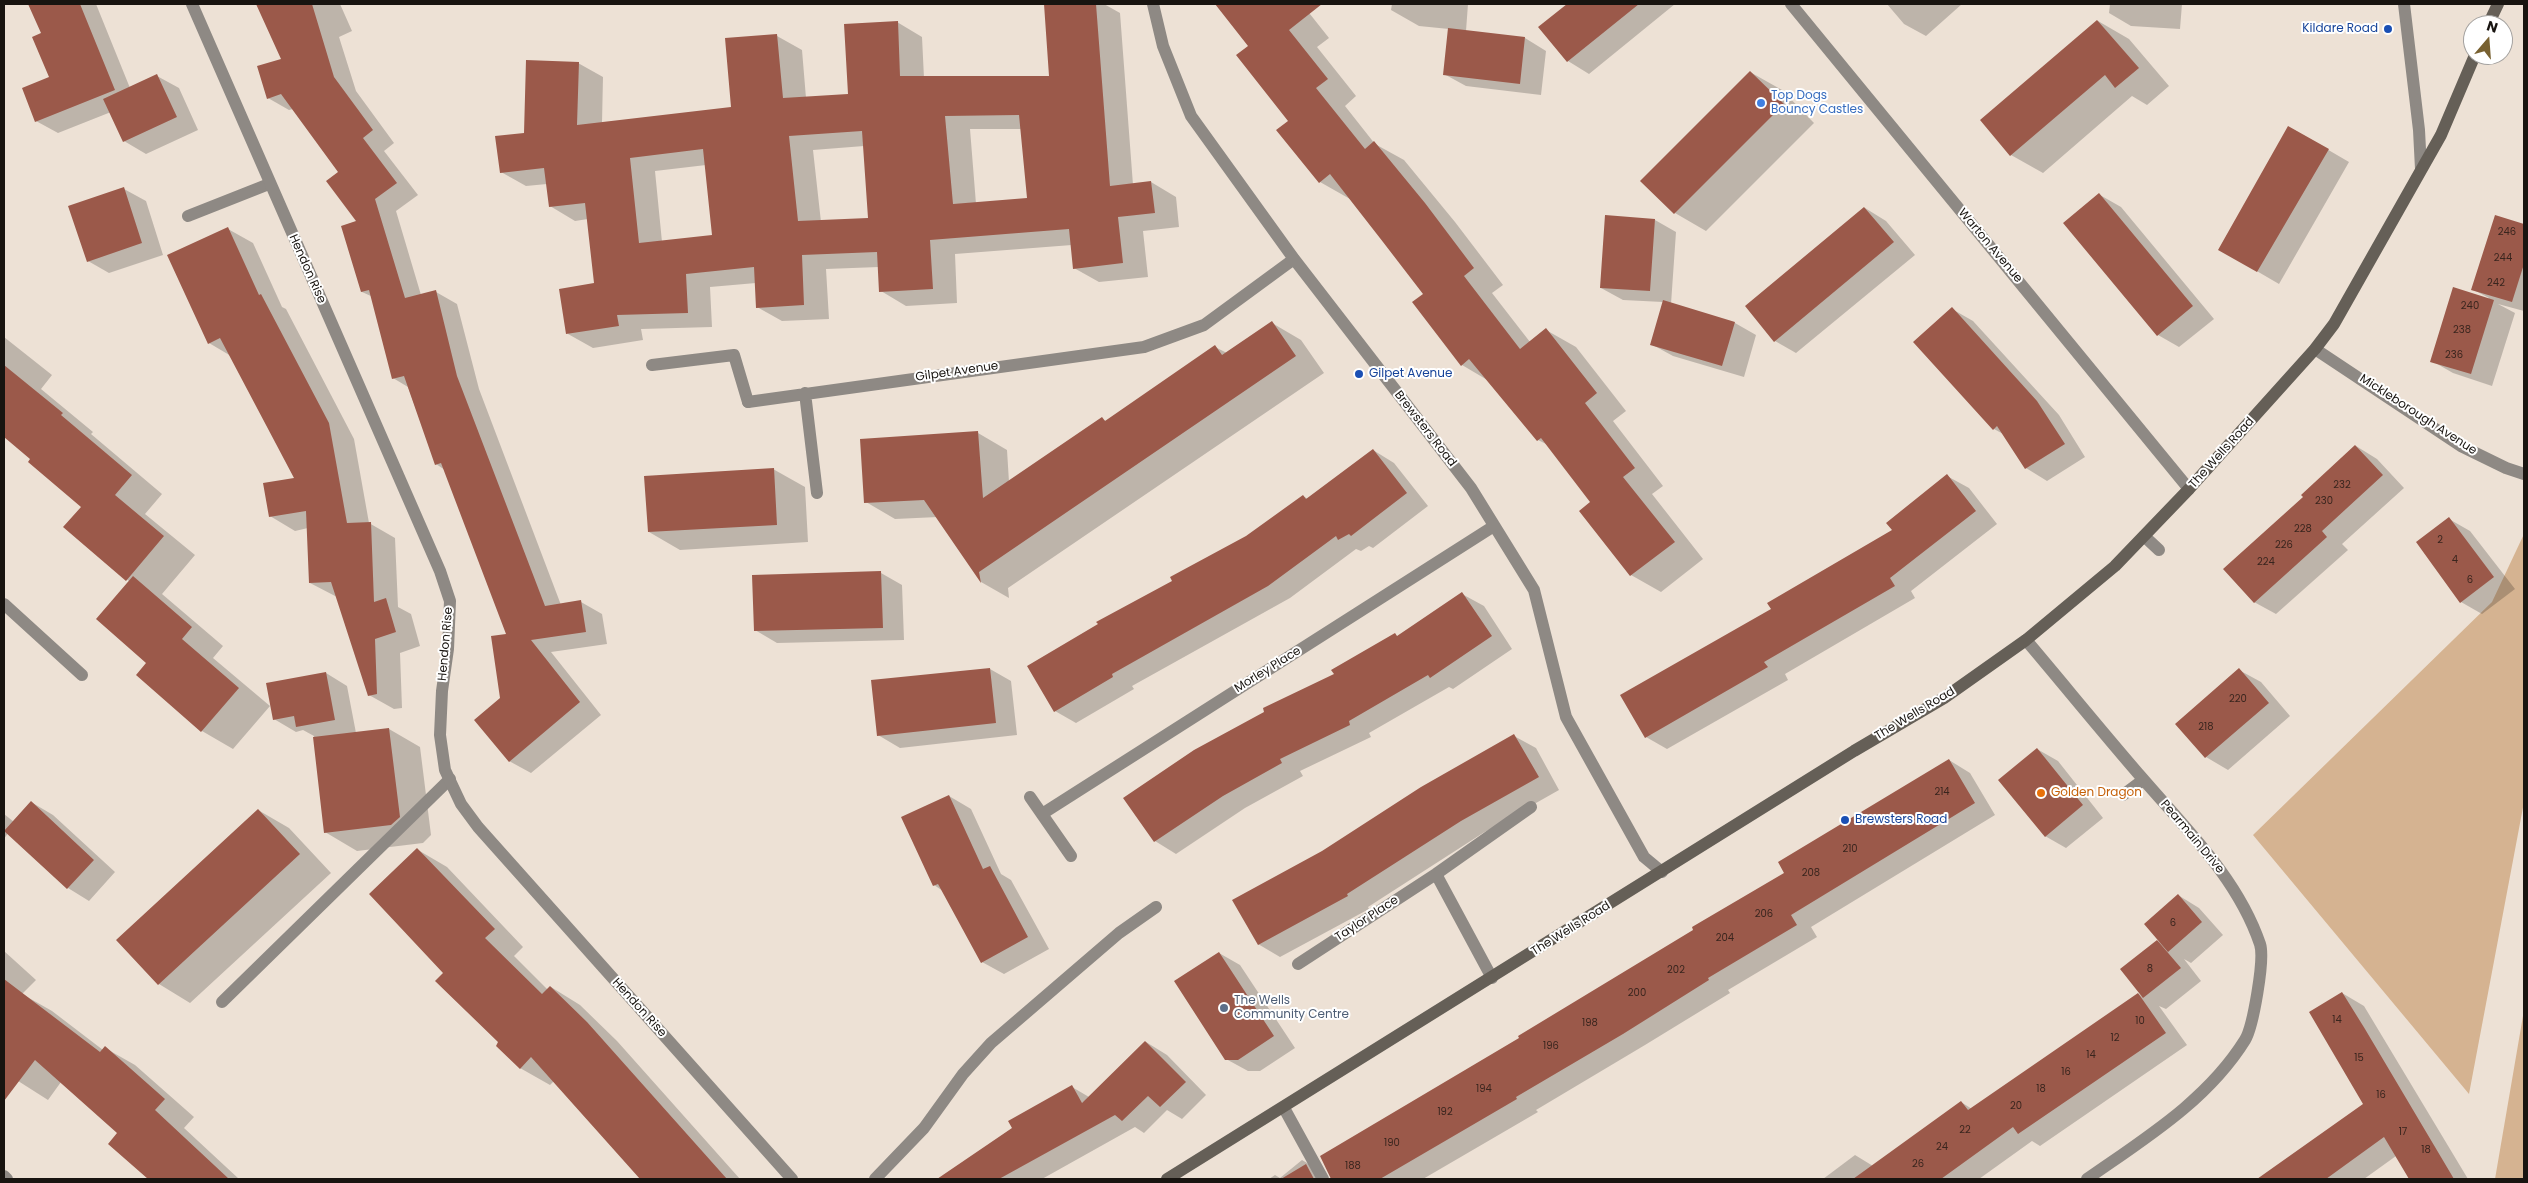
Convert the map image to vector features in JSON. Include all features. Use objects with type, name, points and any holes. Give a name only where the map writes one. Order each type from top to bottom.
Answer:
[{"type":"street","name":"Hendon Rise","points":[[192,4],[269,184],[425,532],[450,601],[448,649],[442,691],[440,735],[445,770],[461,804],[478,827],[792,1179]]},
{"type":"street","name":"Brewsters Road","points":[[1153,4],[1163,46],[1192,116],[1294,259],[1471,488],[1534,590],[1566,717],[1644,857],[1662,872]]},
{"type":"street","name":"Warton Avenue","points":[[1791,4],[2189,489]]},
{"type":"street","points":[[2404,4],[2419,130],[2421,170]]},
{"type":"street","name":"The Wells Road","points":[[1168,1179],[1854,751],[1944,698],[2026,640],[2115,566],[2189,489],[2315,349],[2334,324],[2441,135],[2471,65]]},
{"type":"street","points":[[188,216],[269,184]]},
{"type":"street","name":"Gilpet Avenue","points":[[652,365],[734,355],[748,402],[1144,347],[1204,325],[1294,259]]},
{"type":"street","name":"Mickleborough Avenue","points":[[2315,349],[2462,446],[2506,468],[2524,474]]},
{"type":"street","points":[[805,393],[817,493]]},
{"type":"street","name":"Morley Place","points":[[1042,814],[1494,526]]},
{"type":"street","points":[[2144,536],[2159,550]]},
{"type":"street","points":[[4,604],[82,675]]},
{"type":"street","name":"Pearmain Drive","points":[[2026,640],[2143,780],[2215,861],[2247,912],[2261,946],[2260,982],[2246,1038],[2218,1077],[2177,1115],[2087,1179]]},
{"type":"street","points":[[222,1002],[450,780]]},
{"type":"street","points":[[2123,795],[2143,780]]},
{"type":"street","points":[[1030,796],[1071,856]]},
{"type":"street","name":"Taylor Place","points":[[1298,964],[1436,874],[1531,807]]},
{"type":"street","points":[[1436,874],[1492,978]]},
{"type":"street","points":[[875,1179],[924,1128],[963,1074],[991,1043],[1119,933],[1156,907]]},
{"type":"street","points":[[1284,1108],[1323,1179]]},
{"type":"street","points":[[4,1176],[8,1179]]},
{"type":"shaded area","points":[[2524,534],[2524,802],[2469,1094],[2253,835],[2492,602]]},
{"type":"shaded area","points":[[2524,1010],[2524,1179],[2495,1179]]},
{"type":"building","points":[[28,4],[80,4],[115,90],[35,122],[22,88],[49,77],[32,37],[41,33]]},
{"type":"building","points":[[256,4],[312,4],[334,77],[373,130],[363,138],[397,183],[375,199],[405,298],[436,290],[457,376],[545,606],[581,600],[586,632],[531,640],[580,702],[509,762],[474,720],[500,698],[491,636],[506,634],[441,463],[435,465],[404,376],[392,379],[369,290],[361,292],[341,226],[356,221],[326,181],[338,172],[281,94],[267,99],[257,66],[281,59]]},
{"type":"building","points":[[1044,4],[1096,4],[1110,186],[1151,181],[1155,213],[1118,217],[1123,263],[1073,269],[1069,229],[930,240],[933,289],[879,292],[877,252],[802,255],[804,305],[756,308],[754,267],[686,274],[688,313],[617,315],[619,326],[566,334],[559,289],[594,283],[585,203],[549,207],[544,168],[500,173],[495,136],[524,133],[526,60],[579,62],[577,125],[731,107],[725,38],[777,34],[783,98],[848,94],[844,24],[898,21],[900,76],[1049,76]],"holes":[[[1019,115],[1027,198],[953,204],[945,116]],[[862,131],[868,218],[798,221],[789,136]],[[703,149],[712,235],[639,243],[630,158]]]},
{"type":"building","points":[[1215,4],[1322,4],[1289,30],[1328,79],[1316,88],[1365,149],[1374,141],[1425,203],[1474,268],[1464,276],[1520,349],[1546,328],[1597,393],[1585,403],[1635,468],[1623,477],[1675,542],[1630,576],[1579,511],[1590,502],[1541,438],[1537,441],[1469,359],[1461,366],[1412,302],[1423,294],[1330,174],[1319,183],[1276,130],[1288,121],[1236,55],[1248,46]]},
{"type":"building","points":[[1567,4],[1639,4],[1567,62],[1538,27]]},
{"type":"building","points":[[2097,20],[2139,68],[2115,88],[2105,75],[2010,156],[1980,120]]},
{"type":"building","points":[[1448,28],[1525,37],[1520,84],[1443,75]]},
{"type":"building","points":[[1750,71],[1784,104],[1674,214],[1640,181]]},
{"type":"building","points":[[157,74],[177,117],[123,142],[103,99]]},
{"type":"building","points":[[2288,126],[2329,149],[2257,272],[2218,250]]},
{"type":"building","points":[[124,187],[142,243],[87,262],[68,206]]},
{"type":"building","points":[[2099,193],[2193,306],[2157,336],[2063,223]]},
{"type":"building","points":[[1864,207],[1894,242],[1774,342],[1745,306]]},
{"type":"building","points":[[1605,215],[1655,219],[1650,291],[1600,288]]},
{"type":"building","points":[[2495,215],[2524,224],[2524,264],[2512,302],[2471,290]]},
{"type":"building","points":[[228,227],[259,295],[261,294],[329,423],[347,523],[371,522],[374,602],[386,598],[396,632],[375,639],[377,694],[368,696],[331,582],[309,583],[306,511],[269,517],[263,483],[294,478],[220,338],[208,344],[167,255]]},
{"type":"building","points":[[2453,287],[2494,300],[2471,374],[2430,362]]},
{"type":"building","points":[[1663,300],[1735,322],[1722,366],[1650,345]]},
{"type":"building","points":[[1952,307],[2037,401],[2065,444],[2025,469],[1997,426],[1993,430],[1913,342]]},
{"type":"building","points":[[1272,321],[1296,356],[979,572],[981,583],[924,500],[864,503],[860,439],[978,431],[983,498],[1102,417],[1105,421],[1215,345],[1222,355]]},
{"type":"building","points":[[4,365],[63,413],[61,415],[132,475],[115,495],[164,536],[126,581],[63,527],[81,507],[28,462],[30,459],[4,437]]},
{"type":"building","points":[[2355,445],[2383,475],[2322,531],[2327,537],[2254,603],[2223,569],[2303,497],[2301,495]]},
{"type":"building","points":[[1373,449],[1407,493],[1351,536],[1349,534],[1338,540],[1336,536],[1268,586],[1112,674],[1113,677],[1054,712],[1027,666],[1098,624],[1096,622],[1172,581],[1170,577],[1246,536],[1303,495],[1306,499]]},
{"type":"building","points":[[774,468],[777,525],[648,532],[644,476]]},
{"type":"building","points":[[1947,474],[1976,511],[1890,578],[1895,586],[1764,662],[1768,667],[1645,738],[1620,695],[1771,609],[1767,603],[1892,530],[1886,523]]},
{"type":"building","points":[[2449,517],[2494,577],[2460,603],[2416,542]]},
{"type":"building","points":[[881,571],[883,628],[754,631],[752,575]]},
{"type":"building","points":[[133,576],[192,627],[182,639],[239,688],[201,732],[136,675],[146,663],[96,619]]},
{"type":"building","points":[[1462,592],[1492,636],[1430,678],[1428,675],[1349,721],[1350,725],[1280,759],[1282,763],[1223,796],[1154,842],[1123,798],[1194,750],[1264,712],[1263,708],[1334,674],[1331,670],[1395,633],[1397,636]]},
{"type":"building","points":[[990,668],[996,723],[877,736],[871,680]]},
{"type":"building","points":[[2239,668],[2269,703],[2205,758],[2175,724]]},
{"type":"building","points":[[326,672],[335,720],[296,727],[294,716],[273,720],[266,683]]},
{"type":"building","points":[[389,728],[400,817],[391,825],[324,833],[313,737]]},
{"type":"building","points":[[1514,734],[1539,777],[1461,821],[1347,894],[1348,896],[1258,945],[1232,900],[1322,851],[1421,787]]},
{"type":"building","name":"Golden Dragon","points":[[2037,748],[2083,805],[2045,837],[1998,780]]},
{"type":"building","points":[[1949,759],[1975,803],[1791,915],[1797,925],[1708,978],[1709,980],[1623,1034],[1516,1097],[1517,1099],[1380,1179],[1331,1179],[1320,1156],[1519,1038],[1518,1036],[1693,930],[1692,927],[1784,873],[1778,862]]},
{"type":"building","points":[[949,795],[983,869],[990,866],[1028,937],[981,963],[938,884],[933,886],[901,817]]},
{"type":"building","points":[[31,801],[94,860],[67,889],[4,831]]},
{"type":"building","points":[[258,809],[300,854],[158,985],[116,940]]},
{"type":"building","points":[[417,848],[495,929],[485,938],[542,994],[550,986],[587,1022],[727,1179],[640,1179],[531,1057],[520,1069],[496,1046],[498,1042],[435,981],[443,973],[369,894]]},
{"type":"building","points":[[2178,894],[2202,922],[2168,952],[2144,924]]},
{"type":"building","points":[[2157,940],[2181,968],[2143,998],[2120,969]]},
{"type":"building","name":"The Wells Community Centre","points":[[1219,952],[1274,1036],[1238,1060],[1225,1060],[1174,981]]},
{"type":"building","points":[[4,979],[100,1052],[105,1046],[165,1099],[155,1110],[229,1179],[148,1179],[108,1144],[117,1133],[35,1060],[4,1101]]},
{"type":"building","points":[[2342,992],[2454,1179],[2409,1179],[2384,1137],[2326,1179],[2257,1179],[2363,1104],[2309,1012]]},
{"type":"building","points":[[2138,993],[2166,1033],[2018,1134],[2013,1127],[1941,1179],[1853,1179],[1961,1101],[1968,1110]]},
{"type":"building","points":[[1145,1041],[1186,1082],[1160,1107],[1148,1096],[1122,1121],[1115,1115],[999,1179],[937,1179],[1012,1128],[1008,1121],[1072,1085],[1082,1103]]},
{"type":"building","points":[[1306,1164],[1314,1179],[1281,1179]]},
{"type":"place","name":"Kildare Road","points":[[2388,29]]},
{"type":"place","name":"Top Dogs Bouncy Castles","points":[[1761,103]]},
{"type":"place","name":"Gilpet Avenue","points":[[1359,374]]},
{"type":"place","name":"Golden Dragon","points":[[2041,793]]},
{"type":"place","name":"Brewsters Road","points":[[1845,820]]},
{"type":"place","name":"The Wells Community Centre","points":[[1224,1008]]}]
